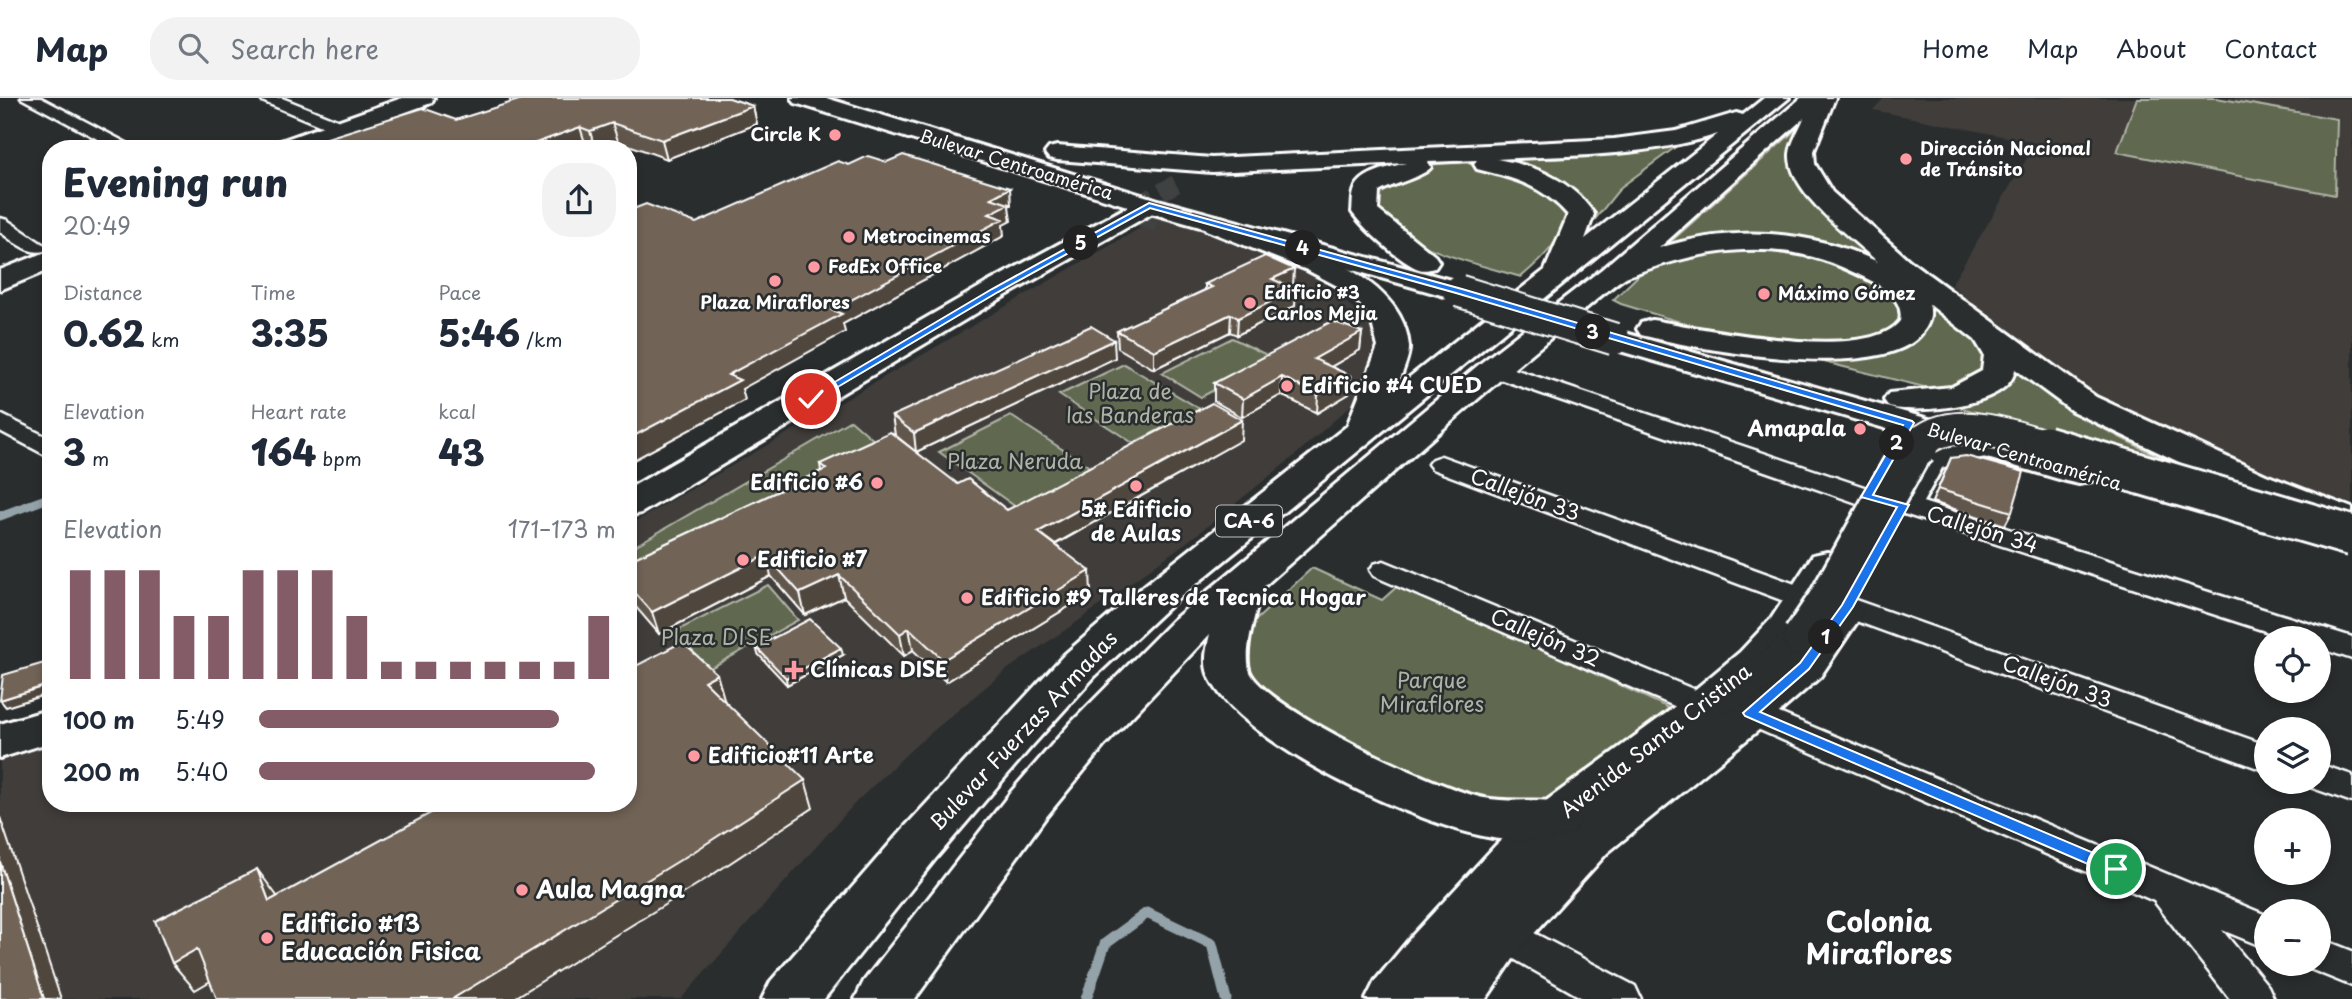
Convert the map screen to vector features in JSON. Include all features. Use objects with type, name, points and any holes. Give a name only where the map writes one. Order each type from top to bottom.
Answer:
[{"type":"main road","points":[[324,140],[423,98]]},
{"type":"main road","points":[[309,140],[449,98]]},
{"type":"main road","name":"Bulevar Centroamérica","points":[[783,98],[806,99],[1215,224],[1467,284],[1905,412],[2352,530]]},
{"type":"main road","name":"Bulevar Centroamérica","points":[[858,98],[1057,153],[1426,262],[1467,284]]},
{"type":"main road","name":"CA-6","points":[[883,999],[1028,805],[1087,735],[1168,650],[1244,580],[1493,369],[1612,275],[1814,98]]},
{"type":"main road","points":[[1824,98],[1802,151],[1803,164],[1811,182],[1823,197],[1900,267],[2084,404],[2242,478],[2352,521]]},
{"type":"main road","points":[[1057,153],[1132,161],[1248,165],[1614,146],[1668,141],[1702,133],[1773,103]]},
{"type":"main road","name":"Bulevar Fuerzas Armadas","points":[[790,999],[919,844],[1080,665],[1159,594],[1559,271],[1773,103]]},
{"type":"main road","points":[[1426,262],[1392,237],[1365,212],[1367,189],[1384,178],[1410,169],[1439,163],[1484,163],[1549,182],[1563,192],[1580,214],[1559,271]]},
{"type":"main road","points":[[637,500],[995,290],[1149,205]]},
{"type":"main road","points":[[1215,224],[1317,264],[1357,285],[1384,313],[1394,348],[1381,386],[1360,432]]},
{"type":"main road","points":[[1612,275],[1705,243],[1758,240],[1791,243],[1857,262],[1877,271],[1913,299],[1916,307],[1916,319],[1910,329],[1896,339],[1872,346],[1841,350],[1750,344],[1631,330]]},
{"type":"main road","points":[[0,264],[42,250]]},
{"type":"main road","points":[[0,281],[42,252]]},
{"type":"main road","points":[[1905,412],[1979,390],[1998,375],[2000,355],[1987,334]]},
{"type":"main road","name":"Bulevar Centroamérica","points":[[1905,412],[1991,447],[2352,555]]},
{"type":"main road","name":"Avenida Santa Cristina","points":[[1885,501],[1905,412]]},
{"type":"main road","points":[[1819,614],[1909,455],[1926,438],[1950,431],[1982,429],[2029,441],[2352,536]]},
{"type":"main road","name":"Avenida Santa Cristina","points":[[1394,999],[1464,909],[1573,829],[1725,705],[1758,662],[1819,614],[1885,501],[1927,461],[1952,452],[1991,447]]},
{"type":"main road","points":[[1244,580],[1227,658],[1228,674],[1238,689],[1260,709],[1299,734],[1418,796],[1495,820],[1573,829]]},
{"type":"main road","points":[[0,741],[42,728]]},
{"type":"main road","name":"Avenida Santa Cristina","points":[[1455,999],[1573,829]]},
{"type":"street","points":[[29,98],[112,140]]},
{"type":"street","points":[[268,98],[345,129]]},
{"type":"street","points":[[0,225],[42,247]]},
{"type":"street","name":"Callejón 34","points":[[1493,369],[1885,501],[2352,648]]},
{"type":"street","points":[[0,421],[42,445]]},
{"type":"street","name":"Callejón 33","points":[[1441,464],[1819,614],[2254,754]]},
{"type":"street","name":"Callejón 32","points":[[1384,570],[1725,705],[2254,927]]},
{"type":"street","points":[[2331,781],[2352,789]]},
{"type":"street","points":[[2167,891],[2254,999]]},
{"type":"street","points":[[1464,909],[1501,933],[1621,999]]},
{"type":"street","points":[[2331,960],[2352,969]]},
{"type":"shaded area","points":[[1884,98],[2352,98],[2352,504],[2236,471],[2102,407],[1951,285],[2036,143],[1873,110]]},
{"type":"shaded area","points":[[1159,217],[1182,219],[1297,264],[1340,296],[1369,324],[1383,351],[1366,392],[1292,458],[1195,536],[1005,671],[914,747],[856,802],[681,999],[0,999],[0,759],[42,747],[42,812],[637,812],[637,521]]},
{"type":"green space","points":[[2137,98],[2216,98],[2337,119],[2335,195],[2117,152]]},
{"type":"green space","points":[[1800,126],[1803,127],[1794,161],[1973,336],[1993,370],[1986,379],[1940,391],[1780,351],[1912,336],[1894,277],[1765,234],[1713,234],[1677,248],[1665,247]]},
{"type":"green space","points":[[1681,143],[1621,187],[1584,233],[1584,208],[1564,189],[1505,167],[1468,163],[1515,175],[1539,185],[1555,195],[1563,207],[1565,220],[1551,248],[1521,277],[1461,260],[1419,243],[1383,221],[1371,207],[1374,184],[1394,174],[1416,168],[1461,163],[1452,159],[1598,151]]},
{"type":"green space","points":[[1726,242],[1830,255],[1908,302],[1898,332],[1842,347],[1713,332],[1613,300],[1647,267]]},
{"type":"green space","points":[[1232,338],[1273,358],[1201,397],[1162,373]]},
{"type":"green space","points":[[2006,356],[2045,392],[2089,421],[2184,469],[1958,407],[1980,400],[1992,391]]},
{"type":"green space","name":"Plaza de las Banderas","points":[[1124,364],[1200,409],[1133,443],[1059,395]]},
{"type":"green space","name":"Plaza Neruda","points":[[1011,416],[1091,468],[1016,507],[939,452]]},
{"type":"green space","points":[[851,420],[885,450],[637,574],[637,545]]},
{"type":"green space","name":"Parque Miraflores","points":[[1312,568],[1382,600],[1400,584],[1669,708],[1576,784],[1542,805],[1499,809],[1450,795],[1286,711],[1243,668],[1240,647],[1255,621]]},
{"type":"green space","name":"Plaza DISE","points":[[768,585],[798,620],[705,671],[670,634]]},
{"type":"building","points":[[525,98],[729,98],[753,106],[662,140],[612,123],[590,131],[580,127],[544,140],[321,140],[423,108],[456,120]]},
{"type":"building","name":"Plaza Miraflores","points":[[903,155],[1010,188],[991,198],[1009,204],[989,214],[1003,219],[832,310],[842,314],[728,375],[740,380],[637,434],[637,208],[646,204],[696,223],[838,161],[849,165],[868,156],[887,162]]},
{"type":"building","points":[[1265,256],[1294,269],[1272,279],[1296,289],[1238,318],[1231,314],[1154,351],[1117,331],[1212,287],[1205,284]]},
{"type":"building","points":[[1332,321],[1362,332],[1314,359],[1351,376],[1318,395],[1282,377],[1243,399],[1214,383]]},
{"type":"building","points":[[1091,326],[1114,340],[914,433],[892,416]]},
{"type":"building","points":[[1212,403],[1242,420],[1038,532],[1090,571],[943,660],[909,628],[900,634],[839,575],[800,593],[766,555],[652,612],[637,595],[637,557],[826,469],[820,464],[890,432],[958,484],[968,479],[1007,510]]},
{"type":"building","points":[[1966,456],[2024,472],[2012,512],[1938,489],[1951,458]]},
{"type":"building","name":"Clínicas DISE","points":[[810,619],[841,648],[786,678],[756,647]]},
{"type":"building","points":[[682,642],[717,674],[704,681],[805,780],[695,851],[452,999],[217,999],[197,949],[172,963],[155,921],[257,869],[269,901],[432,812],[637,812],[637,665]]},
{"type":"building","points":[[42,664],[42,687],[0,700],[3,675]]},
{"type":"building","points":[[0,862],[44,999],[0,999]]},
{"type":"waterway","points":[[0,516],[42,500]]},
{"type":"waterway","points":[[1086,999],[1105,944],[1147,913],[1212,944],[1226,999]]},
{"type":"tunnel","points":[[1157,223],[1122,213],[1176,184]]},
{"type":"place","name":"Circle K","points":[[835,135]]},
{"type":"place","name":"Dirección Nacional de Tránsito","points":[[1906,159]]},
{"type":"place","name":"Metrocinemas","points":[[849,237]]},
{"type":"place","name":"FedEx Office","points":[[814,267]]},
{"type":"place","name":"Plaza Miraflores","points":[[775,281]]},
{"type":"place","name":"Máximo Gómez","points":[[1764,294]]},
{"type":"place","name":"Edificio #3 Carlos Mejia","points":[[1250,303]]},
{"type":"place","name":"Edificio #4 CUED","points":[[1287,386]]},
{"type":"place","name":"Amapala","points":[[1860,429]]},
{"type":"place","name":"Edificio #6","points":[[877,483]]},
{"type":"place","name":"5# Edificio de Aulas","points":[[1136,486]]},
{"type":"place","name":"Edificio #7","points":[[743,560]]},
{"type":"place","name":"Edificio #9 Talleres de Tecnica Hogar","points":[[967,598]]},
{"type":"place","name":"Clínicas DISE","points":[[794,670]]},
{"type":"place","name":"Edificio#11 Arte","points":[[694,756]]},
{"type":"place","name":"Aula Magna","points":[[522,890]]},
{"type":"place","name":"Edificio #13 Educación Fisica","points":[[267,938]]},
{"type":"district","name":"Colonia Miraflores","points":[[1879,938]]},
{"type":"route","points":[[811,399],[995,290],[1149,205],[1459,291],[1614,339],[1909,423],[1867,497],[1904,505],[1847,607],[1805,666],[1750,713],[2116,869]]}]
